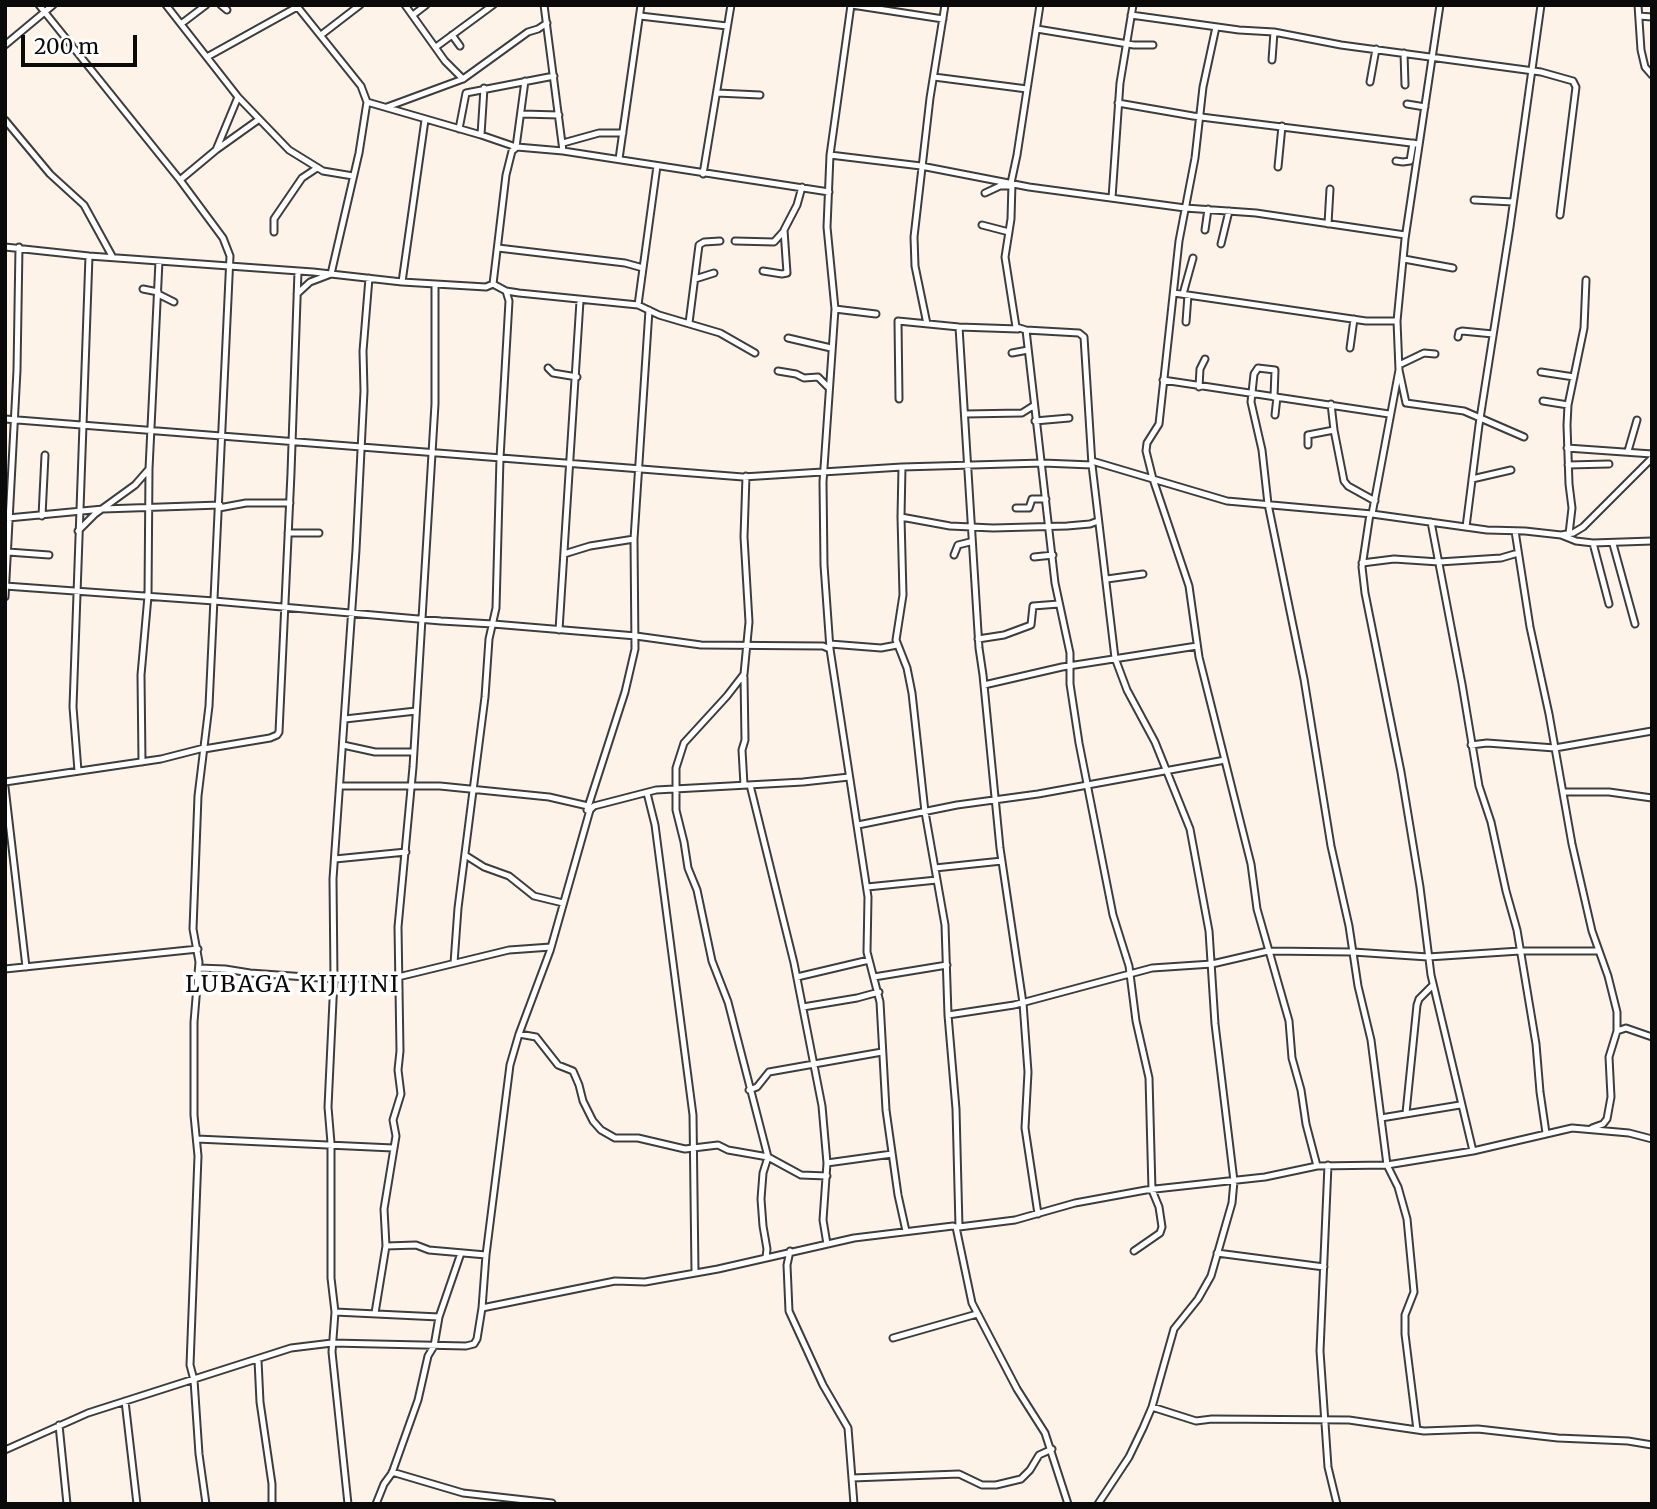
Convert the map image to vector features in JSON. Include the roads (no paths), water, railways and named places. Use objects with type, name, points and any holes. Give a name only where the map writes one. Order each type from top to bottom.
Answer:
[{"type":"street","points":[[39,5],[180,180],[227,244],[230,265],[209,706],[198,796],[193,929],[199,968],[194,1022],[194,1115],[198,1163],[190,1365],[194,1380],[206,1504]]},
{"type":"street","points":[[5,45],[53,5]]},
{"type":"street","points":[[166,5],[238,97],[289,150],[317,168],[353,176]]},
{"type":"street","points":[[181,24],[206,5]]},
{"type":"street","points":[[222,5],[228,10]]},
{"type":"street","points":[[321,35],[360,5]]},
{"type":"street","points":[[405,5],[463,79]]},
{"type":"street","points":[[413,15],[426,5]]},
{"type":"street","points":[[436,47],[493,5]]},
{"type":"street","points":[[544,5],[563,151]]},
{"type":"street","points":[[618,159],[641,5]]},
{"type":"street","points":[[703,174],[731,5]]},
{"type":"street","points":[[906,1231],[892,1154],[879,992],[866,945],[867,887],[830,644],[824,565],[824,472],[835,309],[827,227],[830,155],[851,5],[943,19]]},
{"type":"street","points":[[928,324],[915,266],[914,244],[921,166],[945,5]]},
{"type":"street","points":[[1040,5],[1012,184],[1005,263],[1016,327],[1022,330],[1028,349],[1059,604],[1071,665],[1070,684],[1087,786],[1114,915],[1125,949],[1136,1021],[1149,1079],[1152,1190],[1158,1207],[1161,1231],[1134,1251]]},
{"type":"street","points":[[1112,198],[1118,103],[1133,5]]},
{"type":"street","points":[[1440,5],[1425,107],[1416,143],[1405,234],[1397,321],[1399,368],[1406,403],[1464,411],[1524,437]]},
{"type":"street","points":[[1466,527],[1541,5]]},
{"type":"street","points":[[1638,5],[1641,50],[1646,67],[1652,75]]},
{"type":"street","points":[[207,57],[296,6],[361,86],[366,103],[365,121],[331,274]]},
{"type":"street","points":[[1131,15],[1275,32],[1297,38],[1531,71],[1576,83],[1560,215]]},
{"type":"street","points":[[640,16],[727,26]]},
{"type":"street","points":[[1639,16],[1652,17]]},
{"type":"street","points":[[386,108],[463,79],[528,32],[547,23]]},
{"type":"street","points":[[1216,27],[1205,78],[1195,158],[1185,208],[1158,424],[1146,448],[1153,479],[1189,586],[1197,646],[1251,864],[1257,909],[1289,1021],[1292,1058],[1317,1166]]},
{"type":"street","points":[[1037,29],[1126,44],[1153,45]]},
{"type":"street","points":[[1272,60],[1275,32]]},
{"type":"street","points":[[452,35],[460,46]]},
{"type":"street","points":[[1370,82],[1376,49]]},
{"type":"street","points":[[1404,52],[1405,85]]},
{"type":"street","points":[[459,129],[464,95],[484,88],[554,76]]},
{"type":"street","points":[[934,77],[1027,89]]},
{"type":"street","points":[[493,284],[506,175],[511,154],[516,147],[525,80]]},
{"type":"street","points":[[481,135],[484,88]]},
{"type":"street","points":[[717,93],[760,94]]},
{"type":"street","points":[[216,150],[238,97]]},
{"type":"street","points":[[366,103],[516,147],[563,151],[829,192]]},
{"type":"street","points":[[1118,103],[1199,117],[1416,143]]},
{"type":"street","points":[[1406,104],[1425,107]]},
{"type":"street","points":[[522,114],[559,115]]},
{"type":"street","points":[[5,120],[50,174],[84,205],[112,256]]},
{"type":"street","points":[[180,180],[258,120]]},
{"type":"street","points":[[402,282],[425,120]]},
{"type":"street","points":[[1278,167],[1282,126]]},
{"type":"street","points":[[563,143],[599,133],[622,133]]},
{"type":"street","points":[[1396,161],[1409,161],[1416,143]]},
{"type":"street","points":[[830,155],[921,166],[1012,184],[1112,198],[1405,234]]},
{"type":"street","points":[[638,305],[657,166]]},
{"type":"street","points":[[274,232],[274,219],[302,178],[317,168]]},
{"type":"street","points":[[985,193],[1012,184]]},
{"type":"street","points":[[763,271],[788,273],[784,232],[802,187]]},
{"type":"street","points":[[1328,224],[1330,189]]},
{"type":"street","points":[[1474,200],[1513,202]]},
{"type":"street","points":[[1205,230],[1208,209]]},
{"type":"street","points":[[1221,244],[1229,211]]},
{"type":"street","points":[[982,225],[1009,232]]},
{"type":"street","points":[[735,241],[774,242],[784,232]]},
{"type":"street","points":[[689,323],[699,244],[720,241]]},
{"type":"street","points":[[5,247],[402,282],[486,287],[493,284]]},
{"type":"street","points":[[5,597],[19,247]]},
{"type":"street","points":[[498,248],[625,263],[643,268]]},
{"type":"street","points":[[78,771],[73,707],[89,256]]},
{"type":"street","points":[[1186,322],[1186,294],[1193,258]]},
{"type":"street","points":[[1404,259],[1453,268]]},
{"type":"street","points":[[142,762],[141,675],[148,596],[149,469],[159,261]]},
{"type":"street","points":[[26,967],[5,784],[178,756],[204,748],[278,735],[298,271]]},
{"type":"street","points":[[695,279],[714,272]]},
{"type":"street","points":[[297,295],[310,282],[331,274]]},
{"type":"street","points":[[348,1504],[332,1343],[335,1312],[331,1278],[331,1143],[328,1107],[334,979],[332,911],[369,278]]},
{"type":"street","points":[[1569,534],[1573,508],[1567,447],[1568,405],[1584,328],[1586,280]]},
{"type":"street","points":[[375,1312],[386,1246],[384,1209],[396,1136],[393,1120],[401,1094],[398,1070],[398,927],[411,785],[435,404],[435,284]]},
{"type":"street","points":[[493,284],[506,291],[580,301],[638,305],[720,333],[755,353]]},
{"type":"street","points":[[144,289],[174,302]]},
{"type":"street","points":[[454,963],[485,697],[489,639],[494,624],[499,458],[509,301],[506,291]]},
{"type":"street","points":[[1174,293],[1354,319],[1397,321]]},
{"type":"street","points":[[559,630],[580,301]]},
{"type":"street","points":[[835,309],[876,314]]},
{"type":"street","points":[[5,1450],[59,1425],[125,1401],[291,1348],[332,1343],[466,1346],[474,1344],[477,1339],[508,1076],[519,1034],[551,947],[588,806],[625,692],[636,636],[634,539],[649,310]]},
{"type":"street","points":[[1350,348],[1354,319]]},
{"type":"street","points":[[899,399],[897,323],[906,321],[959,327],[1068,331],[1084,335],[1092,463],[1115,658],[1127,690],[1148,727],[1190,829],[1209,931],[1214,1024],[1234,1181],[1232,1203],[1203,1292],[1174,1329],[1152,1407],[1129,1457],[1098,1504]]},
{"type":"street","points":[[959,327],[978,639],[1002,861],[1023,1003],[1028,1072],[1025,1128],[1038,1214]]},
{"type":"street","points":[[1458,337],[1462,331],[1493,334]]},
{"type":"street","points":[[788,338],[831,348]]},
{"type":"street","points":[[1012,353],[1028,349]]},
{"type":"street","points":[[1435,354],[1423,354],[1399,368],[1362,563],[1365,593],[1401,772],[1433,985],[1473,1151]]},
{"type":"street","points":[[1199,387],[1200,369],[1205,359]]},
{"type":"street","points":[[1275,415],[1275,371],[1261,367],[1256,370],[1252,394],[1254,423],[1304,679],[1318,777],[1371,1040],[1387,1165],[1403,1202],[1414,1292],[1404,1323],[1417,1430]]},
{"type":"street","points":[[548,368],[555,373],[577,377]]},
{"type":"street","points":[[778,371],[804,378],[818,377],[829,388]]},
{"type":"street","points":[[1541,372],[1574,377]]},
{"type":"street","points":[[1163,380],[1389,414]]},
{"type":"street","points":[[1543,401],[1568,405]]},
{"type":"street","points":[[1331,404],[1344,481],[1348,486],[1375,500]]},
{"type":"street","points":[[965,414],[1022,413],[1033,406]]},
{"type":"street","points":[[1035,421],[1069,418]]},
{"type":"street","points":[[5,419],[746,476],[902,467],[1092,463],[1227,501],[1515,530],[1593,543],[1652,541]]},
{"type":"street","points":[[1628,452],[1637,420]]},
{"type":"street","points":[[1308,446],[1308,435],[1334,430]]},
{"type":"street","points":[[1567,447],[1652,456]]},
{"type":"street","points":[[42,516],[45,455]]},
{"type":"street","points":[[1561,536],[1583,527],[1652,456]]},
{"type":"street","points":[[1568,465],[1609,464]]},
{"type":"street","points":[[902,467],[903,595],[896,637],[912,693],[925,812],[945,925],[948,1015],[956,1109],[958,1227],[969,1294],[976,1314],[1017,1389],[1041,1425],[1052,1449],[1068,1504]]},
{"type":"street","points":[[78,531],[87,521],[135,485],[149,469]]},
{"type":"street","points":[[1472,479],[1511,470]]},
{"type":"street","points":[[746,476],[744,537],[749,622],[744,674],[743,750],[747,785],[797,976],[824,1116],[828,1163],[823,1225],[827,1244]]},
{"type":"street","points":[[1016,508],[1029,508],[1031,499],[1046,499]]},
{"type":"street","points":[[7,518],[103,509],[290,503]]},
{"type":"street","points":[[901,517],[950,526],[993,528],[1049,527],[1098,521]]},
{"type":"street","points":[[1431,522],[1479,786],[1491,822],[1520,951],[1536,1044],[1546,1133]]},
{"type":"street","points":[[1515,530],[1572,844],[1617,1012],[1617,1031],[1609,1057],[1611,1097],[1607,1119],[1603,1124],[1591,1128]]},
{"type":"street","points":[[288,533],[319,533]]},
{"type":"street","points":[[564,554],[590,546],[634,539]]},
{"type":"street","points":[[954,555],[958,545],[971,542]]},
{"type":"street","points":[[1593,543],[1609,604]]},
{"type":"street","points":[[1613,544],[1635,624]]},
{"type":"street","points":[[8,552],[48,555]]},
{"type":"street","points":[[1362,563],[1394,559],[1439,562],[1501,558],[1518,553]]},
{"type":"street","points":[[1034,557],[1053,555]]},
{"type":"street","points":[[1107,579],[1143,574]]},
{"type":"street","points":[[6,586],[636,636],[701,645],[830,644],[881,648],[897,645]]},
{"type":"street","points":[[978,639],[1007,634],[1031,624],[1032,606],[1059,604]]},
{"type":"street","points":[[984,685],[1071,665],[1197,646]]},
{"type":"street","points":[[744,674],[684,741],[677,765],[676,810],[712,961],[728,1002],[768,1157],[763,1173],[761,1199],[766,1257]]},
{"type":"street","points":[[345,719],[416,711]]},
{"type":"street","points":[[1471,745],[1487,743],[1555,748],[1652,731]]},
{"type":"street","points":[[343,745],[375,752],[413,752]]},
{"type":"street","points":[[858,825],[1226,760]]},
{"type":"street","points":[[587,814],[594,806],[676,788],[849,777]]},
{"type":"street","points":[[340,786],[440,786],[549,797],[588,806]]},
{"type":"street","points":[[1564,792],[1609,792],[1652,798]]},
{"type":"street","points":[[647,793],[655,825],[693,1115],[695,1272]]},
{"type":"street","points":[[335,859],[406,852]]},
{"type":"street","points":[[465,855],[481,865],[509,876],[534,896],[563,904]]},
{"type":"street","points":[[935,868],[1002,861]]},
{"type":"street","points":[[867,887],[937,880]]},
{"type":"street","points":[[199,968],[225,968],[250,973],[334,979],[398,977],[509,950],[551,947]]},
{"type":"street","points":[[5,969],[198,949]]},
{"type":"street","points":[[948,1015],[1023,1003],[1130,973],[1171,965],[1212,964],[1268,951],[1353,952],[1428,957],[1520,951],[1599,951]]},
{"type":"street","points":[[797,976],[869,960]]},
{"type":"street","points":[[874,977],[947,965]]},
{"type":"street","points":[[1406,1114],[1417,1005],[1419,999],[1433,985]]},
{"type":"street","points":[[803,1007],[879,992]]},
{"type":"street","points":[[1617,1031],[1626,1028],[1652,1037]]},
{"type":"street","points":[[519,1034],[536,1037],[558,1065],[573,1071],[593,1121],[601,1130],[620,1139],[638,1138],[671,1148],[694,1150],[718,1145],[728,1150],[768,1157],[801,1175],[827,1176]]},
{"type":"street","points":[[750,1090],[757,1087],[769,1072],[882,1052]]},
{"type":"street","points":[[1381,1118],[1461,1105]]},
{"type":"street","points":[[482,1308],[615,1281],[646,1282],[827,1244],[906,1231],[1015,1220],[1075,1203],[1152,1190],[1278,1175],[1317,1166],[1387,1165],[1473,1151],[1581,1127],[1652,1139]]},
{"type":"street","points":[[197,1139],[331,1143],[393,1148]]},
{"type":"street","points":[[828,1163],[892,1154]]},
{"type":"street","points":[[1328,1165],[1320,1351],[1328,1467],[1337,1504]]},
{"type":"street","points":[[386,1246],[416,1245],[429,1250],[486,1255]]},
{"type":"street","points":[[790,1251],[787,1265],[790,1314],[823,1385],[846,1422],[851,1439],[854,1504]]},
{"type":"street","points":[[376,1504],[392,1472],[418,1400],[428,1356],[434,1346],[439,1317],[461,1253]]},
{"type":"street","points":[[1217,1254],[1324,1268]]},
{"type":"street","points":[[335,1312],[439,1317]]},
{"type":"street","points":[[893,1338],[976,1314]]},
{"type":"street","points":[[258,1360],[272,1504]]},
{"type":"street","points":[[125,1401],[137,1504]]},
{"type":"street","points":[[1152,1407],[1200,1421],[1349,1420],[1417,1430],[1478,1429],[1558,1438],[1628,1441],[1652,1446]]},
{"type":"street","points":[[59,1425],[67,1504]]},
{"type":"street","points":[[852,1478],[959,1474],[982,1485],[996,1485],[1021,1479],[1039,1455],[1052,1449]]},
{"type":"street","points":[[392,1472],[463,1493],[552,1503]]},
{"type":"district","name":"LUBAGA KIJIJINI","points":[[293,985]]}]
